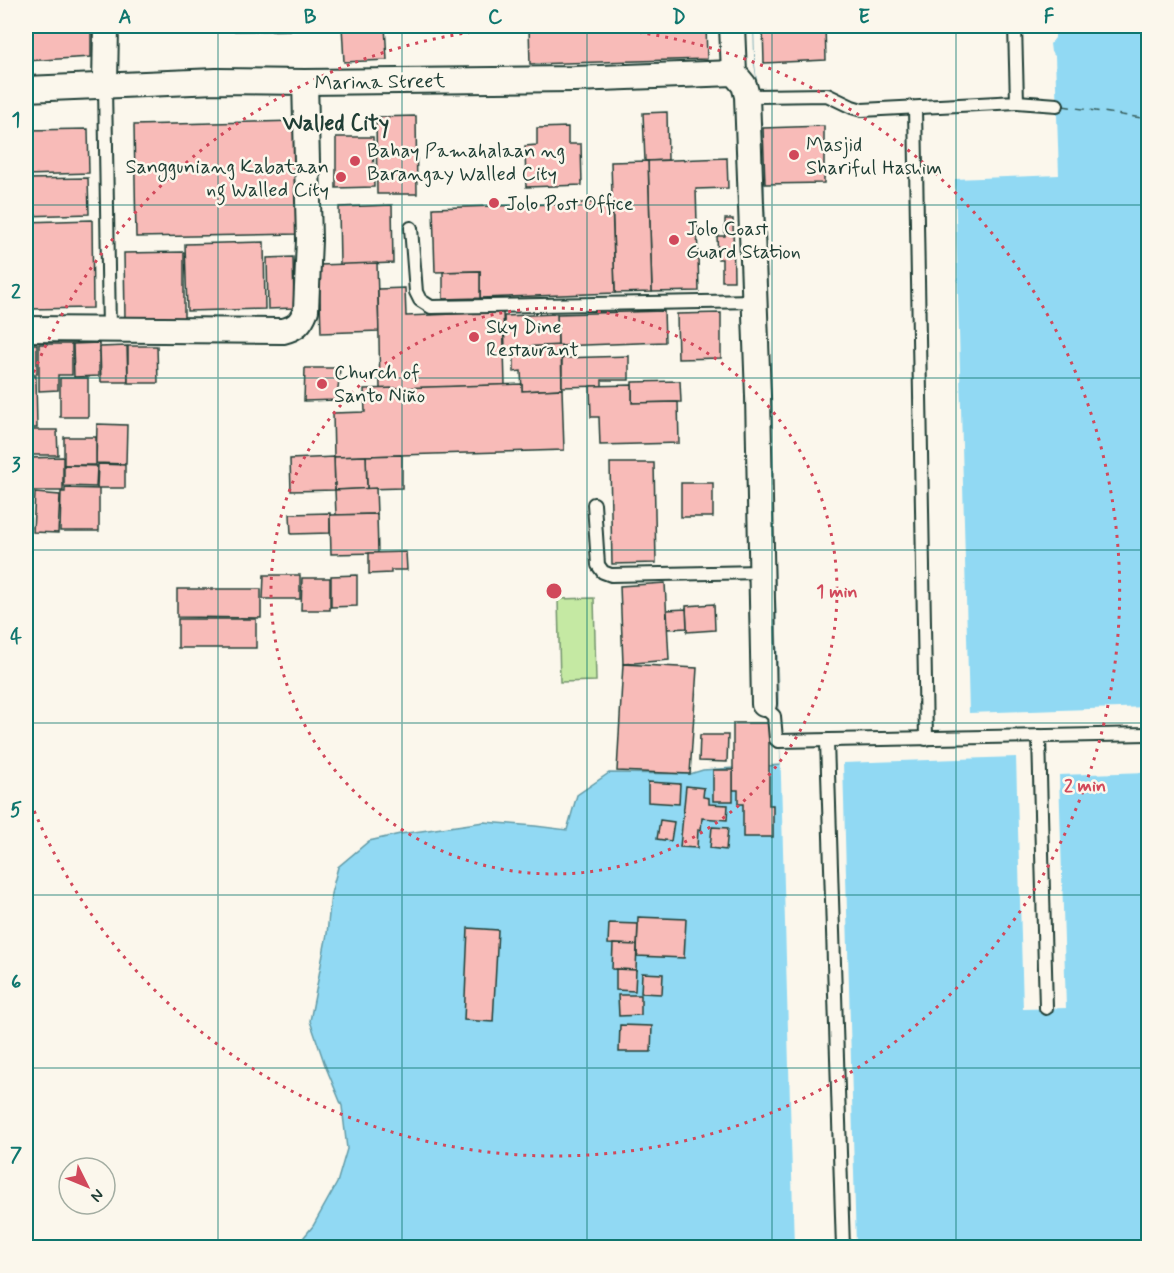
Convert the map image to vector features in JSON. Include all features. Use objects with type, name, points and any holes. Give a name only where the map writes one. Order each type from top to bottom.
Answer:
[{"type":"street","points":[[105,86],[106,26]]},
{"type":"street","points":[[732,26],[734,73],[744,85],[747,96],[755,301],[764,704]]},
{"type":"street","name":"Marina Street","points":[[26,89],[216,81],[574,79],[734,73]]},
{"type":"street","points":[[26,329],[283,331],[291,329],[303,320],[306,310],[309,240],[305,82]]},
{"type":"lane","points":[[1015,26],[1017,102]]},
{"type":"lane","points":[[105,86],[109,329]]},
{"type":"lane","points":[[747,96],[827,95],[862,110],[1017,102],[1057,105]]},
{"type":"lane","points":[[915,108],[926,739]]},
{"type":"lane","points":[[411,228],[416,292],[420,300],[431,307],[755,301]]},
{"type":"lane","points":[[594,504],[598,565],[603,572],[612,575],[761,572]]},
{"type":"lane","points":[[764,704],[774,716],[778,741],[1149,734]]},
{"type":"lane","points":[[1039,736],[1046,1008]]},
{"type":"lane","points":[[827,741],[843,1248]]},
{"type":"green space","points":[[594,598],[596,681],[560,682],[558,599]]},
{"type":"water","points":[[754,26],[1148,26],[1148,1247],[295,1248],[313,1226],[337,1183],[347,1149],[342,1106],[310,1021],[327,934],[331,894],[338,867],[369,841],[400,834],[484,822],[567,830],[577,795],[609,773],[690,774],[703,770],[781,765],[763,117],[755,65]]},
{"type":"pier","points":[[754,26],[1055,26],[1055,38],[1050,44],[1051,52],[1055,56],[1059,175],[955,179],[969,713],[1148,707],[1148,772],[1059,775],[1066,1008],[1023,1009],[1016,757],[843,763],[856,1247],[794,1247],[763,128],[755,65]]},
{"type":"building","points":[[26,26],[91,26],[91,57],[26,61]]},
{"type":"building","points":[[148,26],[221,26],[148,30]]},
{"type":"building","points":[[223,26],[307,26],[307,30],[223,31]]},
{"type":"building","points":[[342,26],[385,26],[387,60],[344,62]]},
{"type":"building","points":[[529,26],[706,26],[707,59],[530,64]]},
{"type":"building","points":[[763,26],[825,26],[826,60],[764,63]]},
{"type":"building","points":[[667,112],[668,160],[645,161],[643,113]]},
{"type":"building","points":[[416,116],[417,194],[377,194],[376,117]]},
{"type":"building","points":[[296,121],[298,234],[136,237],[134,125]]},
{"type":"building","name":"Masjid Shariful Hashim","points":[[824,126],[824,183],[765,184],[763,128]]},
{"type":"building","points":[[568,127],[568,144],[581,144],[582,185],[526,187],[525,146],[537,145],[537,128]]},
{"type":"building","points":[[88,129],[89,173],[26,175],[26,130]]},
{"type":"building","name":"Bahay Pamahalaan ng Barangay Walled City","points":[[336,137],[373,137],[374,187],[336,188]]},
{"type":"building","name":"Jolo Coast Guard Station","points":[[727,158],[728,188],[696,189],[699,291],[652,292],[648,161]]},
{"type":"building","points":[[648,161],[652,292],[615,293],[611,162]]},
{"type":"building","points":[[88,178],[89,214],[26,216],[26,179]]},
{"type":"building","points":[[612,202],[615,293],[480,298],[480,271],[435,272],[433,208]]},
{"type":"building","points":[[392,205],[393,263],[340,265],[339,207]]},
{"type":"building","points":[[725,219],[733,219],[734,281],[722,281],[722,259],[718,259],[717,236],[725,236]]},
{"type":"building","points":[[92,220],[93,308],[26,309],[26,222]]},
{"type":"building","points":[[264,242],[265,309],[187,311],[185,244]]},
{"type":"building","points":[[184,252],[184,319],[125,320],[124,253]]},
{"type":"building","points":[[293,257],[294,308],[268,309],[267,258]]},
{"type":"building","points":[[377,263],[379,331],[321,333],[319,265]]},
{"type":"building","points":[[480,271],[480,298],[443,299],[443,272]]},
{"type":"building","points":[[405,288],[406,316],[503,312],[505,385],[380,389],[378,289]]},
{"type":"building","points":[[664,311],[665,342],[558,346],[557,314]]},
{"type":"building","points":[[721,313],[721,358],[678,359],[677,314]]},
{"type":"building","points":[[557,314],[558,346],[520,347],[520,349],[505,350],[504,316]]},
{"type":"building","points":[[99,343],[99,376],[74,377],[73,344]]},
{"type":"building","points":[[26,344],[37,344],[37,374],[26,374]]},
{"type":"building","points":[[39,344],[72,344],[72,375],[58,375],[58,390],[39,391]]},
{"type":"building","points":[[561,345],[562,389],[522,391],[521,371],[514,372],[514,350],[520,347]]},
{"type":"building","points":[[127,346],[128,382],[101,382],[100,347]]},
{"type":"building","points":[[128,346],[157,346],[158,383],[128,383]]},
{"type":"building","points":[[629,356],[629,380],[602,380],[602,386],[562,387],[562,358]]},
{"type":"building","name":"Church of Santo Niño","points":[[305,368],[340,368],[337,400],[304,401]]},
{"type":"building","points":[[26,376],[36,376],[37,428],[26,428]]},
{"type":"building","points":[[60,378],[88,378],[88,417],[60,417]]},
{"type":"building","points":[[680,381],[681,402],[632,403],[632,382]]},
{"type":"building","points":[[522,384],[522,391],[562,389],[564,450],[334,457],[333,413],[365,412],[364,389]]},
{"type":"building","points":[[632,385],[632,403],[678,402],[679,443],[600,445],[599,417],[591,417],[590,386]]},
{"type":"building","points":[[97,424],[127,425],[126,464],[96,463]]},
{"type":"building","points":[[26,430],[57,430],[58,455],[26,455]]},
{"type":"building","points":[[64,437],[96,437],[96,465],[64,465]]},
{"type":"building","points":[[402,455],[402,488],[367,489],[366,456]]},
{"type":"building","points":[[366,456],[367,489],[335,490],[334,457]]},
{"type":"building","points":[[63,457],[63,491],[30,491],[29,458]]},
{"type":"building","points":[[334,457],[335,490],[291,491],[290,459]]},
{"type":"building","points":[[610,463],[654,463],[656,563],[612,564]]},
{"type":"building","points":[[98,464],[125,465],[125,488],[97,488]]},
{"type":"building","points":[[64,465],[97,466],[96,487],[64,486]]},
{"type":"building","points":[[681,483],[713,483],[713,517],[681,517]]},
{"type":"building","points":[[65,488],[99,489],[99,531],[60,531],[61,492],[65,492]]},
{"type":"building","points":[[376,488],[377,514],[336,515],[335,490]]},
{"type":"building","points":[[35,493],[60,495],[58,533],[33,532]]},
{"type":"building","points":[[26,508],[30,508],[30,539],[26,539]]},
{"type":"building","points":[[330,513],[330,533],[291,534],[290,514]]},
{"type":"building","points":[[377,514],[378,553],[331,554],[330,515]]},
{"type":"building","points":[[406,552],[407,570],[369,574],[369,553]]},
{"type":"building","points":[[264,575],[300,575],[300,599],[263,599]]},
{"type":"building","points":[[357,575],[357,606],[331,607],[331,576]]},
{"type":"building","points":[[302,578],[330,578],[330,610],[301,610]]},
{"type":"building","points":[[665,583],[669,660],[623,664],[620,586]]},
{"type":"building","points":[[177,589],[261,589],[261,618],[177,617]]},
{"type":"building","points":[[714,604],[715,630],[687,632],[686,606]]},
{"type":"building","points":[[686,609],[687,628],[668,629],[667,610]]},
{"type":"building","points":[[178,619],[256,619],[256,648],[178,648]]},
{"type":"building","points":[[623,664],[697,668],[690,774],[617,771]]},
{"type":"building","points":[[733,723],[769,723],[769,805],[773,805],[773,837],[743,837],[743,804],[738,804],[738,790],[733,790]]},
{"type":"building","points":[[700,735],[728,735],[727,762],[699,761]]},
{"type":"building","points":[[713,770],[733,770],[733,801],[713,801]]},
{"type":"building","points":[[648,782],[680,784],[679,804],[648,802]]},
{"type":"building","points":[[686,786],[704,788],[703,797],[709,798],[709,804],[728,805],[727,820],[702,818],[701,830],[698,829],[697,848],[680,847]]},
{"type":"building","points":[[660,820],[674,822],[671,841],[657,839]]},
{"type":"building","points":[[712,827],[728,828],[726,850],[710,848]]},
{"type":"building","points":[[638,917],[686,919],[684,958],[637,956]]},
{"type":"building","points":[[609,923],[638,924],[637,945],[608,944]]},
{"type":"building","points":[[468,928],[498,930],[493,1022],[464,1020]]},
{"type":"building","points":[[613,944],[637,945],[636,970],[612,969]]},
{"type":"building","points":[[616,969],[636,970],[635,991],[616,990]]},
{"type":"building","points":[[642,973],[663,974],[662,994],[641,993]]},
{"type":"building","points":[[618,995],[641,995],[641,1015],[619,1016]]},
{"type":"building","points":[[620,1025],[652,1026],[651,1052],[619,1052]]},
{"type":"ferry route","points":[[1063,106],[1148,119]]},
{"type":"place","name":"Masjid Shariful Hashim","points":[[794,155]]},
{"type":"place","name":"Bahay Pamahalaan ng Barangay Walled City","points":[[355,161]]},
{"type":"place","name":"Sangguniang Kabataan ng Walled City","points":[[341,177]]},
{"type":"place","name":"Jolo Post Office","points":[[494,203]]},
{"type":"place","name":"Jolo Coast Guard Station","points":[[674,240]]},
{"type":"place","name":"Sky Dine Restaurant","points":[[474,337]]},
{"type":"place","name":"Church of Santo Niño","points":[[322,384]]},
{"type":"district","name":"Walled City","points":[[336,122]]}]
